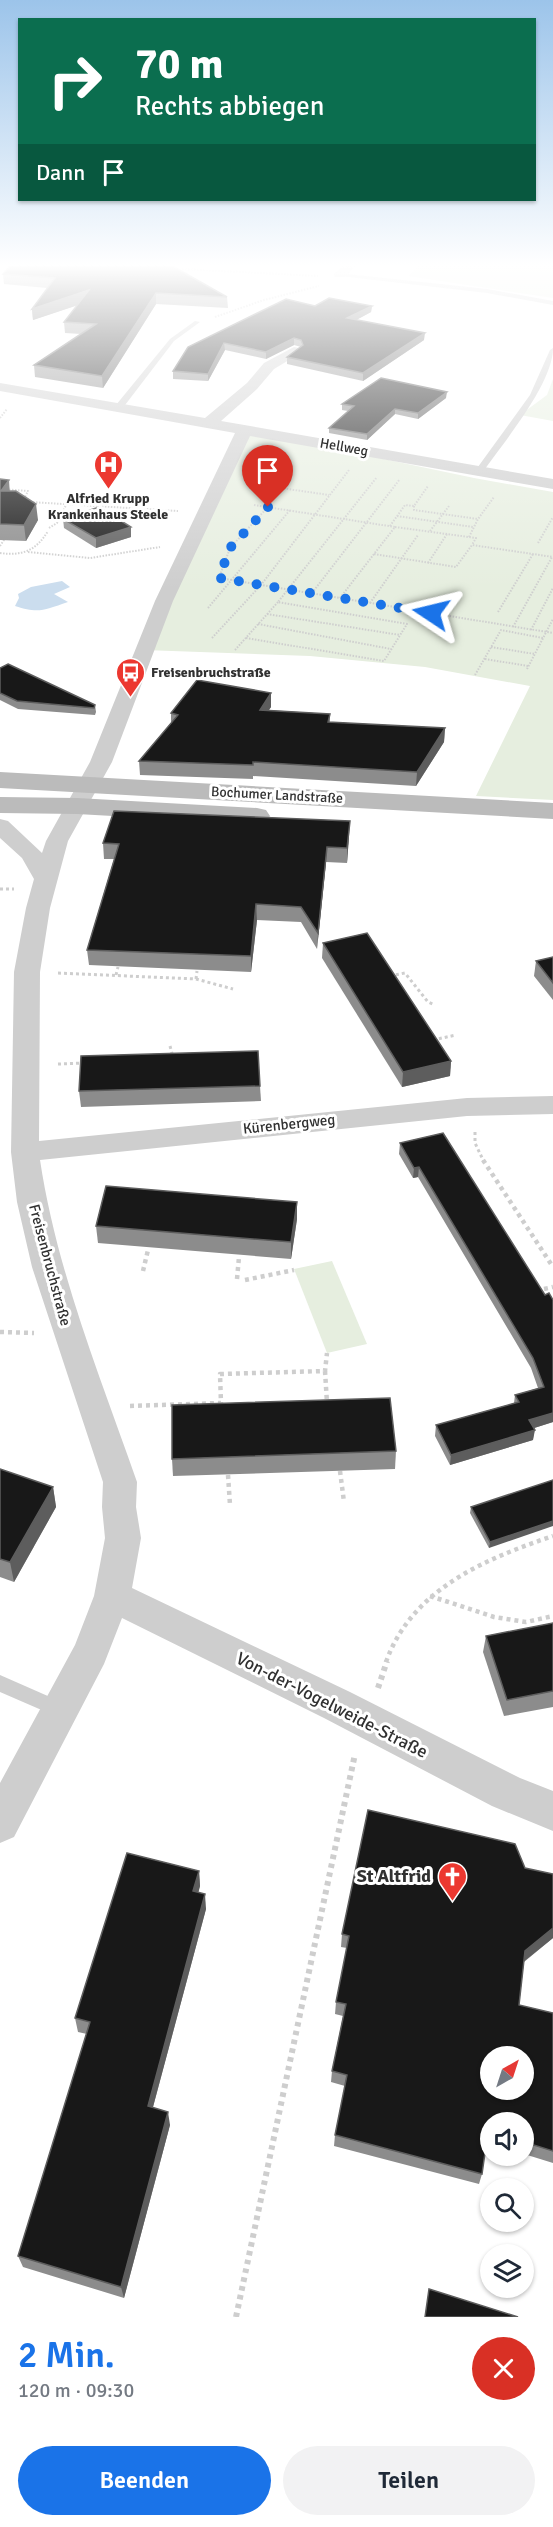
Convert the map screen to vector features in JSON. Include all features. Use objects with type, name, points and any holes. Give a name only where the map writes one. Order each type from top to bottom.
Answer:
[{"type":"main road","name":"Bochumer Landstraße","points":[[0,780],[189,814],[553,829]]},
{"type":"main road","name":"Bochumer Landstraße","points":[[0,805],[83,796],[553,811]]},
{"type":"street","points":[[209,423],[252,386],[264,372]]},
{"type":"street","name":"Hellweg","points":[[0,387],[553,484]]},
{"type":"street","name":"Freisenbruchstraße","points":[[0,1823],[91,1652],[112,1596],[123,1538],[119,1507],[120,1482],[47,1267],[32,1202],[26,1152],[24,1064],[27,972],[38,909],[57,841],[103,756],[164,601],[245,429]]},
{"type":"street","points":[[0,826],[31,854],[47,881]]},
{"type":"street","name":"Kürenbergweg","points":[[26,1152],[284,1124],[474,1107],[553,1105]]},
{"type":"street","name":"Von-der-Vogelweide-Straße","points":[[112,1596],[506,1792],[553,1811]]},
{"type":"lane","points":[[119,407],[147,372]]},
{"type":"lane","points":[[478,471],[533,395],[543,372]]},
{"type":"lane","points":[[0,1683],[60,1710]]},
{"type":"path","points":[[212,638],[261,585],[353,466]]},
{"type":"path","points":[[235,650],[290,589],[381,471]]},
{"type":"path","points":[[312,593],[403,475]]},
{"type":"path","points":[[414,506],[432,481]]},
{"type":"path","points":[[260,485],[329,495]]},
{"type":"path","points":[[0,489],[28,490],[22,502],[206,511]]},
{"type":"path","points":[[469,537],[473,527],[497,492]]},
{"type":"path","points":[[28,552],[39,547],[49,529],[57,523],[66,505]]},
{"type":"path","points":[[254,505],[477,538],[456,567],[374,554]]},
{"type":"path","points":[[390,526],[405,505],[414,506]]},
{"type":"path","points":[[414,506],[414,510],[478,519]]},
{"type":"path","points":[[429,532],[449,506]]},
{"type":"path","points":[[268,507],[230,548],[219,578],[553,633]]},
{"type":"path","points":[[208,608],[290,510]]},
{"type":"path","points":[[397,516],[473,527]]},
{"type":"path","points":[[538,543],[553,517]]},
{"type":"path","points":[[340,598],[395,527]]},
{"type":"path","points":[[428,563],[447,534]]},
{"type":"path","points":[[370,603],[418,536]]},
{"type":"path","points":[[0,546],[6,537]]},
{"type":"path","points":[[472,545],[552,557],[513,627]]},
{"type":"path","points":[[1,554],[28,552],[85,558],[143,548],[188,548]]},
{"type":"path","points":[[498,612],[533,554]]},
{"type":"path","points":[[531,630],[553,588]]},
{"type":"path","points":[[246,638],[384,661],[407,624],[278,602]]},
{"type":"path","points":[[267,614],[400,635]]},
{"type":"path","points":[[485,659],[528,668],[553,619]]},
{"type":"path","points":[[258,624],[391,649]]},
{"type":"path","points":[[476,675],[501,630],[543,638]]},
{"type":"path","points":[[491,647],[535,654]]},
{"type":"path","points":[[0,889],[6,889]]},
{"type":"path","points":[[116,975],[118,968]]},
{"type":"path","points":[[196,979],[197,971]]},
{"type":"path","points":[[27,972],[196,979],[233,989]]},
{"type":"path","points":[[390,976],[405,973],[429,1002],[435,1005]]},
{"type":"path","points":[[432,1040],[456,1035]]},
{"type":"path","points":[[170,1046],[173,1060],[183,1059]]},
{"type":"path","points":[[24,1064],[93,1062]]},
{"type":"path","points":[[474,1107],[475,1143],[480,1156],[553,1267]]},
{"type":"path","points":[[143,1271],[148,1250]]},
{"type":"path","points":[[237,1279],[239,1257]]},
{"type":"path","points":[[245,1280],[257,1275],[282,1274],[294,1270]]},
{"type":"path","points":[[544,1289],[553,1287]]},
{"type":"path","points":[[327,1353],[325,1371],[327,1406]]},
{"type":"path","points":[[221,1412],[220,1374],[325,1371]]},
{"type":"path","points":[[93,1408],[221,1403]]},
{"type":"path","points":[[340,1471],[344,1502]]},
{"type":"path","points":[[228,1474],[230,1505]]},
{"type":"path","points":[[236,2317],[352,1763],[399,1633],[430,1596],[473,1566],[553,1536]]},
{"type":"path","points":[[430,1596],[494,1617],[526,1622],[553,1616]]},
{"type":"path","points":[[526,1622],[530,1632]]},
{"type":"green space","points":[[553,379],[553,421],[520,415],[547,395]]},
{"type":"green space","points":[[246,430],[474,478],[553,492],[553,800],[476,796],[530,686],[425,667],[310,656],[144,650]]},
{"type":"green space","points":[[332,1261],[367,1344],[327,1353],[294,1269]]},
{"type":"water","points":[[62,581],[70,587],[54,594],[68,602],[42,610],[15,606],[19,598],[18,594],[31,587]]},
{"type":"building","points":[[78,372],[105,372],[102,376]]},
{"type":"building","points":[[381,378],[447,392],[418,413],[395,409],[367,434],[329,428],[354,406],[342,404]]},
{"type":"building","points":[[0,479],[9,480],[1,491],[16,491],[36,504],[24,525],[0,524]]},
{"type":"building","points":[[99,507],[131,527],[96,538],[63,519]]},
{"type":"building","points":[[8,664],[95,705],[94,708],[17,701],[0,693],[0,668]]},
{"type":"building","points":[[197,680],[271,693],[260,710],[330,714],[328,722],[445,728],[417,772],[253,762],[253,765],[139,761],[178,715],[171,713]]},
{"type":"building","points":[[114,811],[350,821],[347,848],[327,847],[318,933],[301,907],[256,904],[251,956],[87,950],[119,844],[103,843]]},
{"type":"building","points":[[367,933],[451,1061],[403,1072],[323,943]]},
{"type":"building","points":[[553,957],[553,983],[536,961]]},
{"type":"building","points":[[258,1051],[260,1086],[79,1091],[81,1056]]},
{"type":"building","points":[[443,1133],[545,1295],[549,1293],[553,1300],[553,1413],[529,1420],[535,1430],[451,1455],[436,1425],[519,1402],[515,1395],[544,1387],[533,1358],[419,1167],[414,1168],[400,1143]]},
{"type":"building","points":[[106,1186],[297,1202],[291,1242],[96,1226]]},
{"type":"building","points":[[390,1398],[396,1451],[172,1459],[172,1405]]},
{"type":"building","points":[[0,1469],[53,1487],[10,1562],[0,1559]]},
{"type":"building","points":[[553,1480],[553,1521],[490,1542],[471,1507]]},
{"type":"building","points":[[553,1623],[553,1691],[507,1700],[486,1636]]},
{"type":"building","points":[[368,1810],[515,1844],[525,1868],[553,1874],[553,1928],[525,1951],[519,2005],[553,2013],[553,2151],[534,2145],[534,2112],[480,2112],[482,2174],[335,2135],[347,2075],[332,2071],[346,2004],[336,2002],[349,1936],[342,1934]]},
{"type":"building","points":[[127,1853],[199,1871],[193,1891],[205,1894],[148,2106],[168,2112],[121,2287],[18,2256],[90,2022],[75,2018]]},
{"type":"building","points":[[429,2289],[518,2317],[425,2317]]},
{"type":"place","name":"Alfried Krupp Krankenhaus Steele","points":[[108,490]]},
{"type":"place","name":"Freisenbruchstraße","points":[[130,698]]},
{"type":"place","name":"St Altfrid","points":[[452,1902]]},
{"type":"route","points":[[268,507],[230,548],[219,578],[431,613]]}]
